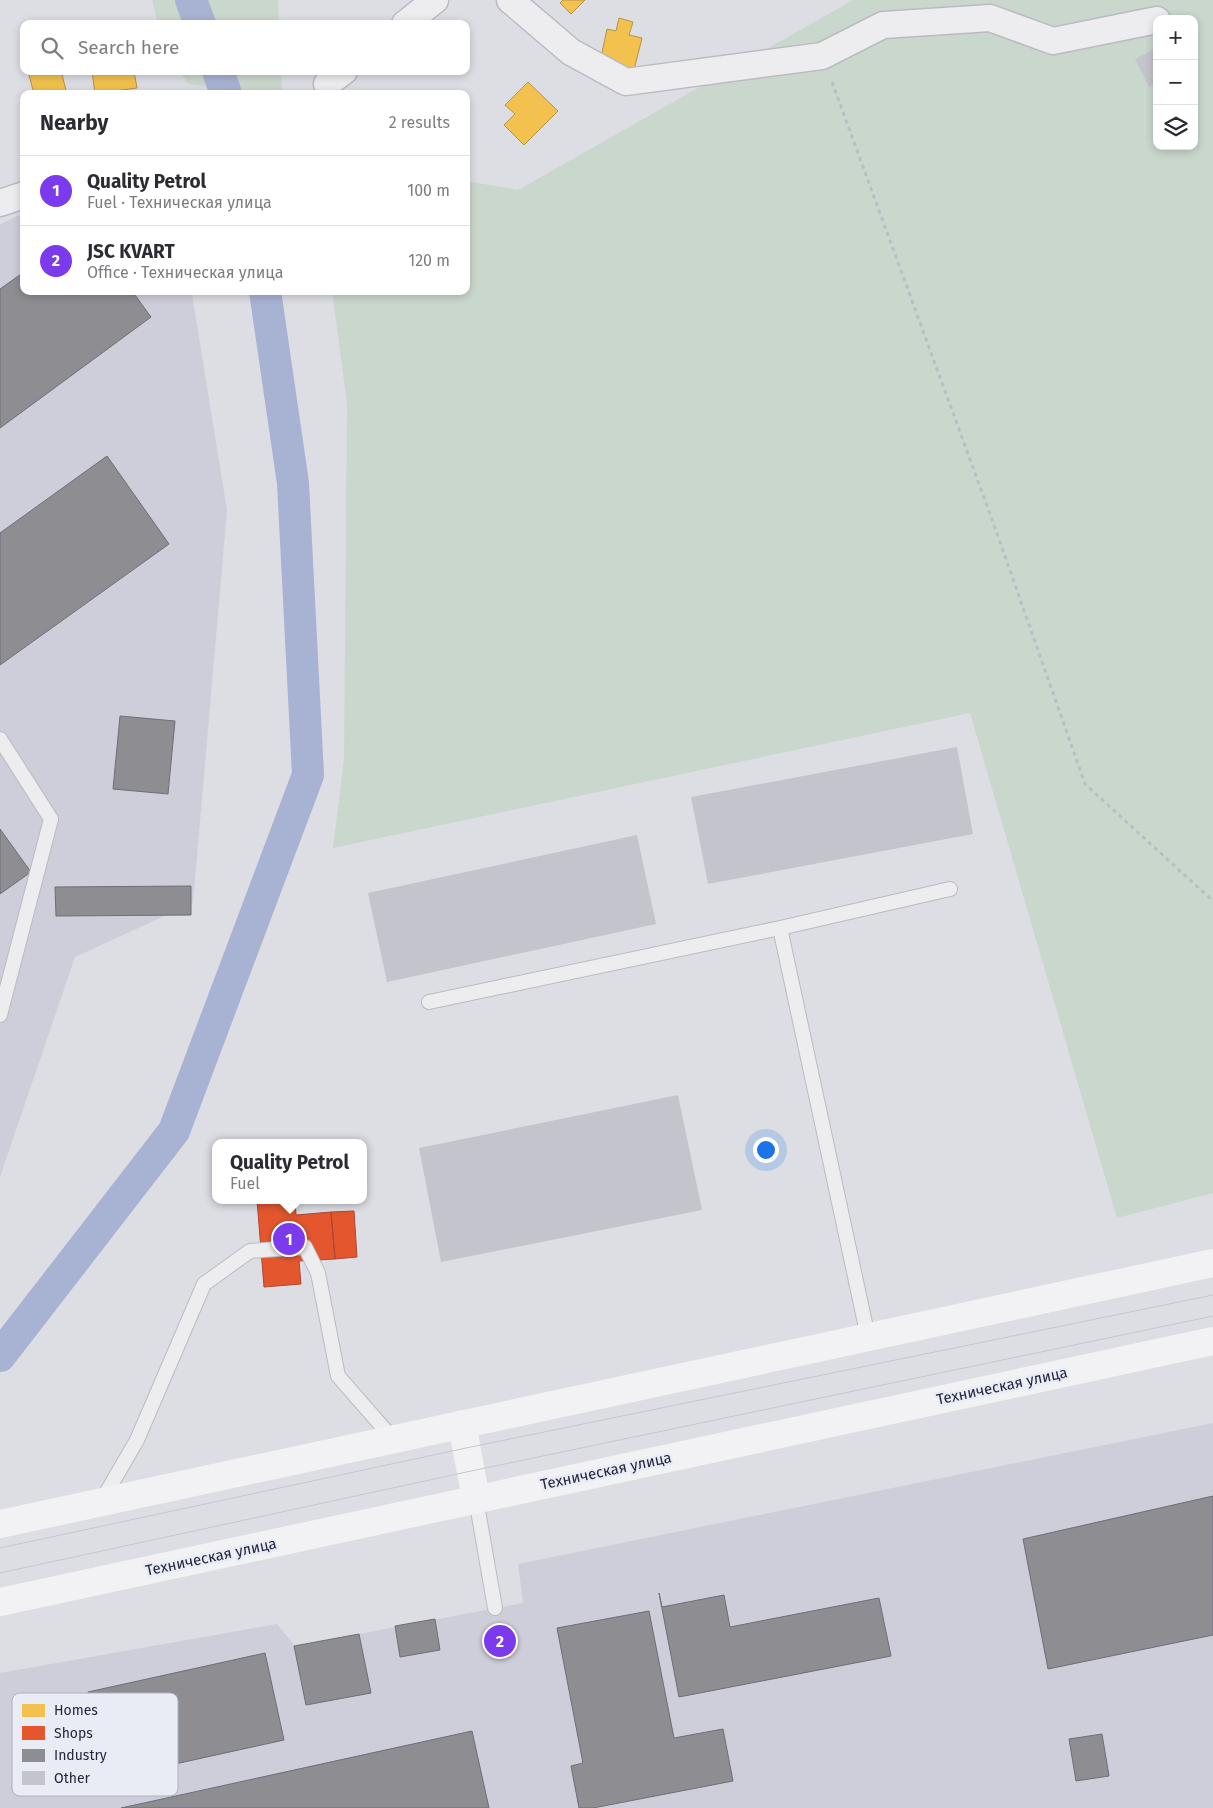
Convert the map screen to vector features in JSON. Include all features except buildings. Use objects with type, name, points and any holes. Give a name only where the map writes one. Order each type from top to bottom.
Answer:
[{"type":"main road","points":[[0,1524],[1213,1263]]},
{"type":"main road","name":"Техническая улица","points":[[0,1602],[1213,1341]]},
{"type":"main road","points":[[462,1424],[476,1500]]},
{"type":"street","points":[[411,20],[435,0]]},
{"type":"street","points":[[510,0],[571,52],[626,82],[822,56],[884,25],[990,18],[1053,41],[1153,21]]},
{"type":"street","points":[[0,203],[20,196]]},
{"type":"lane","points":[[0,739],[51,819],[0,1015]]},
{"type":"lane","points":[[429,1002],[780,928],[950,889]]},
{"type":"lane","points":[[780,928],[868,1337]]},
{"type":"lane","points":[[101,1502],[137,1440],[204,1284],[250,1250],[305,1247],[318,1273],[338,1376],[393,1439]]},
{"type":"lane","points":[[476,1500],[495,1608]]},
{"type":"path","points":[[822,56],[994,525],[1084,784],[1213,901]]},
{"type":"shaded area","points":[[152,0],[278,0],[279,20],[157,20]]},
{"type":"shaded area","points":[[853,0],[1213,0],[1213,1193],[1117,1218],[970,713],[333,848],[344,759],[347,404],[333,295],[470,295],[470,182],[518,190]]},
{"type":"shaded area","points":[[182,75],[281,75],[282,90],[225,89],[188,84]]},
{"type":"shaded area","points":[[20,215],[20,295],[192,295],[227,510],[193,903],[75,957],[0,1177],[0,224]]},
{"type":"shaded area","points":[[1213,1423],[1213,1808],[0,1808],[0,1673],[277,1624],[295,1646],[523,1603],[518,1564]]},
{"type":"waterway","points":[[191,0],[198,20]]},
{"type":"waterway","points":[[219,75],[225,90]]},
{"type":"waterway","points":[[0,1356],[174,1131],[308,775],[293,483],[266,295]]},
{"type":"tram line","points":[[0,1548],[466,1448],[1213,1295]]},
{"type":"tram line","points":[[0,1573],[471,1471],[1213,1316]]},
{"type":"place","name":"Quality Petrol","points":[[289,1239]]},
{"type":"place","name":"JSC KVART","points":[[500,1641]]}]
